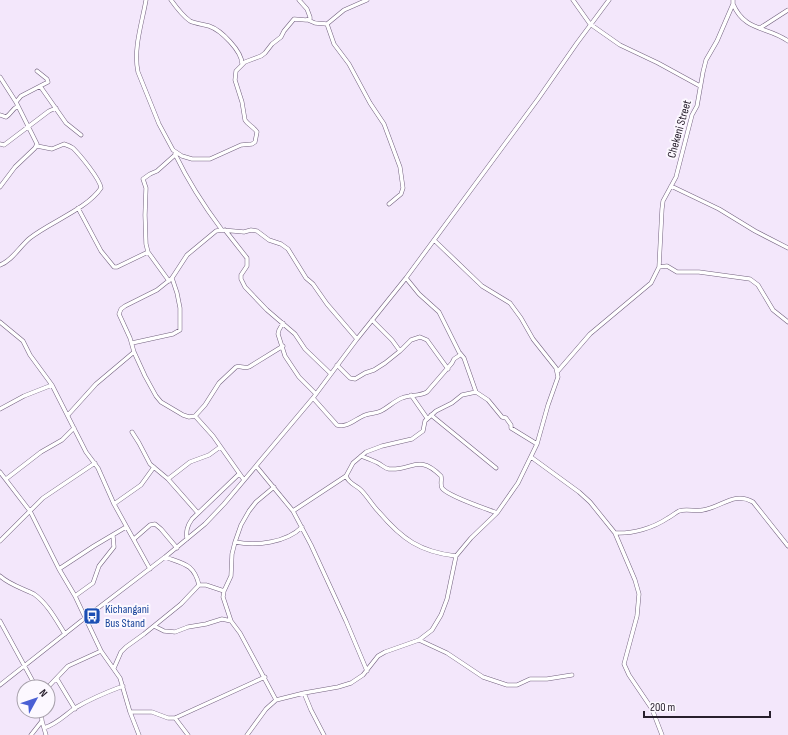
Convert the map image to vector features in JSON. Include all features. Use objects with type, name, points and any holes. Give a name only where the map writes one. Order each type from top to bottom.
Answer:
[{"type":"street","points":[[146,0],[136,64],[158,124],[188,179],[211,216],[247,258],[247,266],[241,276],[241,282],[267,310],[295,334],[305,349],[331,374]]},
{"type":"street","points":[[171,0],[191,21],[213,28],[228,40],[240,54],[242,64]]},
{"type":"street","points":[[299,0],[310,15],[308,20]]},
{"type":"street","points":[[173,150],[182,156],[200,160],[210,159],[241,145],[252,144],[257,132],[255,128],[245,120],[235,76],[236,71],[242,64],[266,53],[272,44],[281,37],[294,19],[327,24],[344,10],[367,0]]},
{"type":"street","points":[[573,0],[590,24],[620,45],[658,63],[700,86]]},
{"type":"street","points":[[0,685],[85,618],[150,570],[205,524],[313,398],[357,339],[406,278],[609,0]]},
{"type":"street","points":[[733,2],[741,19],[788,41]]},
{"type":"street","name":"Chekeni Street","points":[[659,267],[663,201],[676,177],[692,115],[697,106],[706,60],[717,41],[733,2]]},
{"type":"street","points":[[760,28],[788,10]]},
{"type":"street","points":[[327,24],[334,44],[349,64],[370,103],[384,124],[400,167],[403,188],[401,194],[389,204]]},
{"type":"street","points":[[0,115],[6,117],[8,116],[21,96],[48,80],[37,71]]},
{"type":"street","points":[[0,77],[17,104],[35,138],[37,146]]},
{"type":"street","points":[[40,86],[66,123],[80,135]]},
{"type":"street","points":[[0,144],[4,145],[49,110],[56,108]]},
{"type":"street","points":[[0,265],[8,261],[30,238],[97,195],[101,188],[97,179],[72,148],[64,144],[52,149],[37,146]]},
{"type":"street","points":[[0,187],[11,172],[37,146]]},
{"type":"street","points":[[132,343],[173,334],[180,330],[180,308],[177,293],[170,280],[148,252],[146,244],[146,188],[143,179],[157,171],[175,155]]},
{"type":"street","points":[[671,186],[719,209],[754,231],[788,248]]},
{"type":"street","points":[[78,208],[101,251],[114,267],[148,252]]},
{"type":"street","points":[[283,346],[249,367],[236,367],[219,383],[205,405],[195,416],[192,417],[183,415],[161,402],[152,390],[134,352],[132,343],[119,312],[125,306],[157,290],[170,280],[191,252],[216,232],[223,230],[244,232],[254,230],[269,240],[285,246],[291,252],[306,278],[313,284],[327,304],[357,339]]},
{"type":"street","points":[[434,240],[482,286],[510,303],[533,339],[558,371]]},
{"type":"street","points":[[247,735],[266,709],[276,700],[351,683],[367,671],[378,656],[419,640],[432,630],[441,615],[450,590],[456,556],[471,538],[497,514],[518,483],[531,457],[537,444],[558,371],[590,334],[651,283],[659,267],[667,266],[678,272],[699,272],[750,279],[758,285],[773,310],[788,322]]},
{"type":"street","points":[[406,278],[419,294],[439,312],[460,355],[464,358],[476,392],[488,400],[502,417],[506,418],[512,425],[511,428],[537,444]]},
{"type":"street","points":[[372,320],[400,351]]},
{"type":"street","points":[[0,322],[23,341],[30,354],[52,385],[86,452],[95,463],[114,504],[150,570]]},
{"type":"street","points":[[283,323],[278,334],[285,356],[306,385],[316,394]]},
{"type":"street","points":[[337,365],[350,378],[355,379],[378,367],[400,351],[411,340],[420,337],[427,340],[448,369]]},
{"type":"street","points":[[68,415],[96,384],[134,352]]},
{"type":"street","points":[[313,398],[337,425],[340,426],[355,422],[362,416],[380,412],[394,402],[410,395],[419,395],[427,392],[448,369],[454,359],[460,355]]},
{"type":"street","points":[[0,409],[24,396],[52,385]]},
{"type":"street","points":[[293,511],[346,476],[353,463],[366,452],[415,437],[423,431],[427,418],[431,415],[462,395],[476,392]]},
{"type":"street","points":[[410,395],[427,418]]},
{"type":"street","points":[[431,415],[496,468]]},
{"type":"street","points":[[195,416],[244,480]]},
{"type":"street","points":[[6,479],[41,452],[62,440],[74,428]]},
{"type":"street","points":[[132,432],[140,443],[147,459],[154,468],[168,479],[198,513]]},
{"type":"street","points":[[168,479],[190,462],[209,455],[220,447]]},
{"type":"street","points":[[360,456],[391,469],[419,463],[424,464],[436,471],[441,476],[441,487],[443,490],[460,499],[497,514]]},
{"type":"street","points":[[531,457],[579,492],[590,502],[615,533],[635,580],[639,594],[637,616],[624,664],[629,675],[652,709],[662,735]]},
{"type":"street","points":[[0,541],[55,489],[95,463]]},
{"type":"street","points":[[256,466],[293,511],[302,527],[346,621],[367,671]]},
{"type":"street","points":[[114,504],[141,485],[154,468]]},
{"type":"street","points":[[0,472],[30,511],[75,596],[101,651],[114,668],[123,686],[130,712],[139,735]]},
{"type":"street","points":[[187,539],[187,527],[198,513],[239,474]]},
{"type":"street","points":[[346,476],[349,482],[360,489],[379,513],[407,540],[431,552],[456,556]]},
{"type":"street","points":[[274,487],[248,510],[241,525],[232,554],[231,576],[224,591],[224,597],[231,621],[240,633],[276,700]]},
{"type":"street","points":[[615,533],[630,533],[668,519],[684,510],[703,510],[739,497],[746,498],[753,502],[788,546]]},
{"type":"street","points":[[134,539],[150,525],[155,524],[177,548]]},
{"type":"street","points":[[59,568],[126,527]]},
{"type":"street","points":[[235,542],[258,544],[281,539],[294,534],[302,527]]},
{"type":"street","points":[[75,596],[93,583],[99,566],[114,548],[113,536]]},
{"type":"street","points":[[165,558],[186,565],[196,576],[199,585]]},
{"type":"street","points":[[0,576],[10,584],[28,591],[40,599],[50,610],[65,634]]},
{"type":"street","points":[[114,668],[121,652],[124,649],[181,604],[199,585],[206,585],[224,591]]},
{"type":"street","points":[[154,626],[164,631],[175,632],[188,627],[206,624],[222,619],[231,621]]},
{"type":"street","points":[[0,621],[31,679]]},
{"type":"street","points":[[419,640],[447,653],[483,676],[507,685],[517,685],[530,679],[547,679],[572,675]]},
{"type":"street","points":[[75,709],[57,679],[68,666],[101,651]]},
{"type":"street","points":[[130,712],[152,712],[168,718],[175,718],[265,677]]},
{"type":"street","points":[[44,728],[56,723],[75,709],[106,692],[123,686]]},
{"type":"street","points":[[304,693],[324,735]]},
{"type":"street","points":[[175,718],[188,735]]},
{"type":"street","points":[[42,721],[46,735]]},
{"type":"street","points":[[31,735],[42,721]]},
{"type":"place","name":"Kichangani Bus Stand","points":[[92,616]]}]
